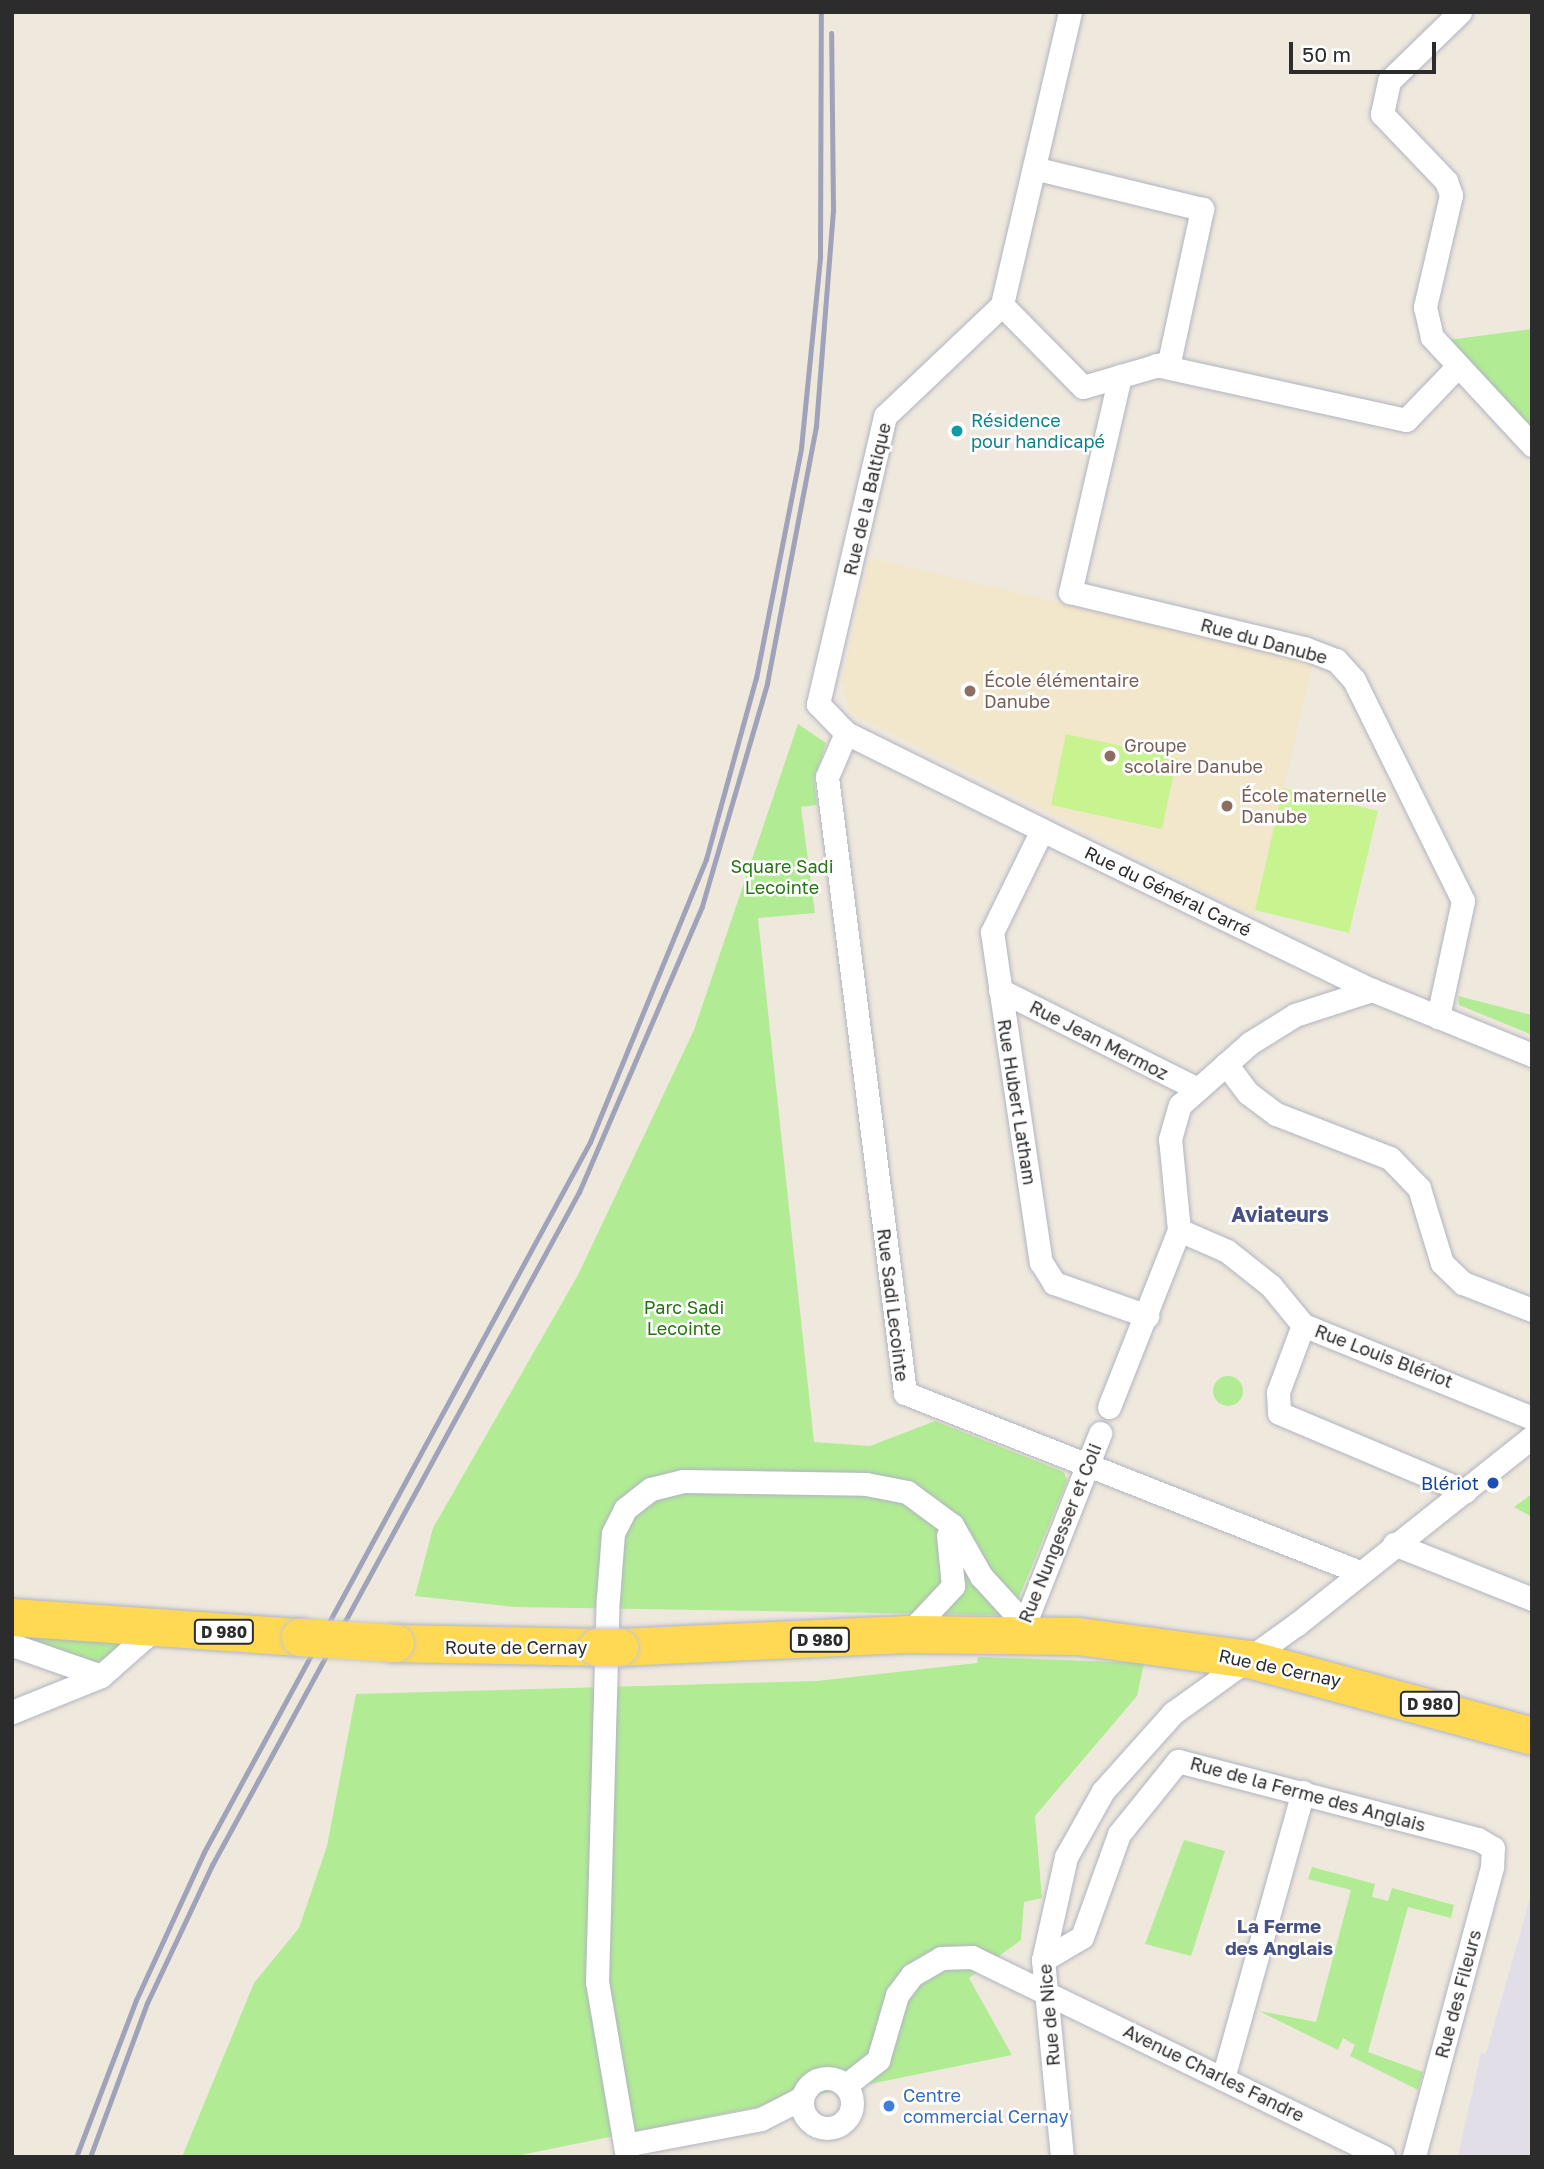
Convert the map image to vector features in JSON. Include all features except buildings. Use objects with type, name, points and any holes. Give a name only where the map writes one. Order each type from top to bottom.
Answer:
[{"type":"main road","name":"Route de Cernay","points":[[12,1617],[395,1643],[608,1647],[908,1634],[1021,1633]]},
{"type":"main road","name":"Rue de Cernay","points":[[1021,1633],[1249,1659],[1532,1736]]},
{"type":"street","points":[[1070,12],[1002,305],[1083,387],[1164,366],[1406,420],[1456,368]]},
{"type":"street","points":[[1460,12],[1389,81],[1382,114],[1446,181],[1451,195],[1425,307],[1432,337],[1456,368],[1532,445]]},
{"type":"street","points":[[1034,168],[1202,209],[1169,362],[1164,366]]},
{"type":"street","name":"Rue de la Baltique","points":[[818,704],[885,416],[1002,305]]},
{"type":"street","name":"Rue du Danube","points":[[1120,376],[1070,592],[1304,648],[1336,660],[1354,680],[1463,901],[1438,1017]]},
{"type":"street","name":"Rue du Général Carré","points":[[818,704],[846,733],[1042,830],[1372,990],[1532,1055]]},
{"type":"street","name":"Rue Sadi Lecointe","points":[[846,733],[827,777],[902,1387],[922,1404],[1361,1573]]},
{"type":"street","name":"Rue Hubert Latham","points":[[1042,830],[992,932],[1041,1262],[1054,1283],[1147,1316]]},
{"type":"street","name":"Rue Jean Mermoz","points":[[1000,990],[1198,1089]]},
{"type":"street","points":[[1110,1408],[1179,1230],[1171,1139],[1180,1105],[1227,1064],[1295,1015],[1372,990]]},
{"type":"street","points":[[1227,1064],[1248,1094],[1276,1114],[1390,1158],[1419,1188],[1442,1263],[1462,1283],[1532,1310]]},
{"type":"street","name":"Rue Louis Blériot","points":[[1179,1230],[1227,1251],[1271,1286],[1303,1325],[1532,1418]]},
{"type":"street","points":[[1303,1325],[1279,1392],[1279,1413],[1465,1490]]},
{"type":"street","name":"Rue Nungesser et Coli","points":[[1021,1633],[1100,1433]]},
{"type":"street","name":"Rue de Nice","points":[[1062,2157],[1043,1960],[1066,1857],[1103,1791],[1172,1713],[1249,1659],[1532,1437]]},
{"type":"street","points":[[802,2098],[809,2120],[837,2126],[852,2108],[846,2085],[816,2080],[802,2098],[761,2119],[626,2151],[597,1982],[612,1533],[625,1509],[651,1489],[683,1481],[866,1484],[907,1492],[952,1525],[981,1576],[1013,1611],[1021,1633]]},
{"type":"street","points":[[908,1634],[953,1586],[954,1553],[932,1509]]},
{"type":"street","points":[[1394,1544],[1532,1599]]},
{"type":"street","points":[[12,1712],[101,1676],[145,1638],[148,1626]]},
{"type":"street","points":[[12,1645],[101,1676]]},
{"type":"street","name":"Rue de la Ferme des Anglais","points":[[1043,1960],[1082,1937],[1119,1834],[1178,1761],[1478,1839]]},
{"type":"street","points":[[1223,2078],[1303,1792]]},
{"type":"street","name":"Rue des Fileurs","points":[[1413,2157],[1492,1867],[1493,1849],[1478,1839]]},
{"type":"street","name":"Avenue Charles Fandre","points":[[846,2085],[878,2060],[897,1995],[928,1964],[972,1957],[1045,1990],[1383,2157]]},
{"type":"shaded area","name":"Groupe scolaire Danube","points":[[870,558],[1313,663],[1254,916],[851,713],[841,683]]},
{"type":"shaded area","points":[[1532,1891],[1532,2157],[1458,2157],[1481,2053],[1486,2054]]},
{"type":"green space","points":[[1532,329],[1532,429],[1448,340]]},
{"type":"green space","points":[[798,724],[826,743],[814,779],[817,805],[801,807],[815,913],[758,918],[814,1442],[870,1446],[935,1421],[1064,1472],[1067,1481],[1015,1607],[1003,1615],[515,1607],[415,1596],[433,1528],[578,1275],[694,1030]]},
{"type":"green space","points":[[1066,734],[1177,758],[1162,829],[1051,805]]},
{"type":"green space","points":[[1283,788],[1378,811],[1349,933],[1255,910]]},
{"type":"green space","points":[[1458,996],[1532,1015],[1530,1034],[1459,1005]]},
{"type":"green space","points":[[1228,1376],[1239,1380],[1243,1391],[1239,1402],[1228,1406],[1217,1402],[1213,1391],[1217,1380]]},
{"type":"green space","points":[[1532,1494],[1532,1517],[1514,1507]]},
{"type":"green space","points":[[12,1633],[124,1642],[114,1657],[95,1662]]},
{"type":"green space","points":[[978,1657],[1144,1663],[1137,1696],[1035,1816],[1042,1898],[1024,1902],[1021,1940],[969,1978],[1012,2055],[511,2157],[182,2157],[254,1983],[299,1928],[327,1846],[356,1694],[817,1681],[977,1663]]},
{"type":"green space","points":[[1184,1840],[1225,1851],[1191,1956],[1145,1944]]},
{"type":"green space","points":[[1312,1867],[1375,1884],[1372,1897],[1388,1901],[1392,1888],[1454,1905],[1451,1918],[1408,1907],[1368,2052],[1423,2072],[1418,2090],[1350,2056],[1355,2045],[1343,2038],[1338,2050],[1259,2011],[1316,2022],[1351,1890],[1308,1879]]},
{"type":"railway","points":[[76,2157],[136,2000],[204,1852],[590,1142],[706,859],[756,678],[801,448],[820,256],[821,12]]},
{"type":"railway","points":[[90,2157],[147,2003],[212,1865],[579,1192],[702,906],[767,683],[816,426],[833,210],[831,33]]},
{"type":"place","name":"Résidence pour handicapé","points":[[957,431]]},
{"type":"place","name":"École élémentaire Danube","points":[[970,691]]},
{"type":"place","name":"Groupe scolaire Danube","points":[[1110,756]]},
{"type":"place","name":"École maternelle Danube","points":[[1227,806]]},
{"type":"place","name":"Blériot","points":[[1493,1483]]},
{"type":"place","name":"Centre commercial Cernay","points":[[889,2106]]},
{"type":"district","name":"Aviateurs","points":[[1280,1214]]},
{"type":"district","name":"La Ferme des Anglais","points":[[1279,1937]]},
{"type":"park label","name":"Square Sadi Lecointe","points":[[782,877]]},
{"type":"park label","name":"Parc Sadi Lecointe","points":[[684,1318]]}]
